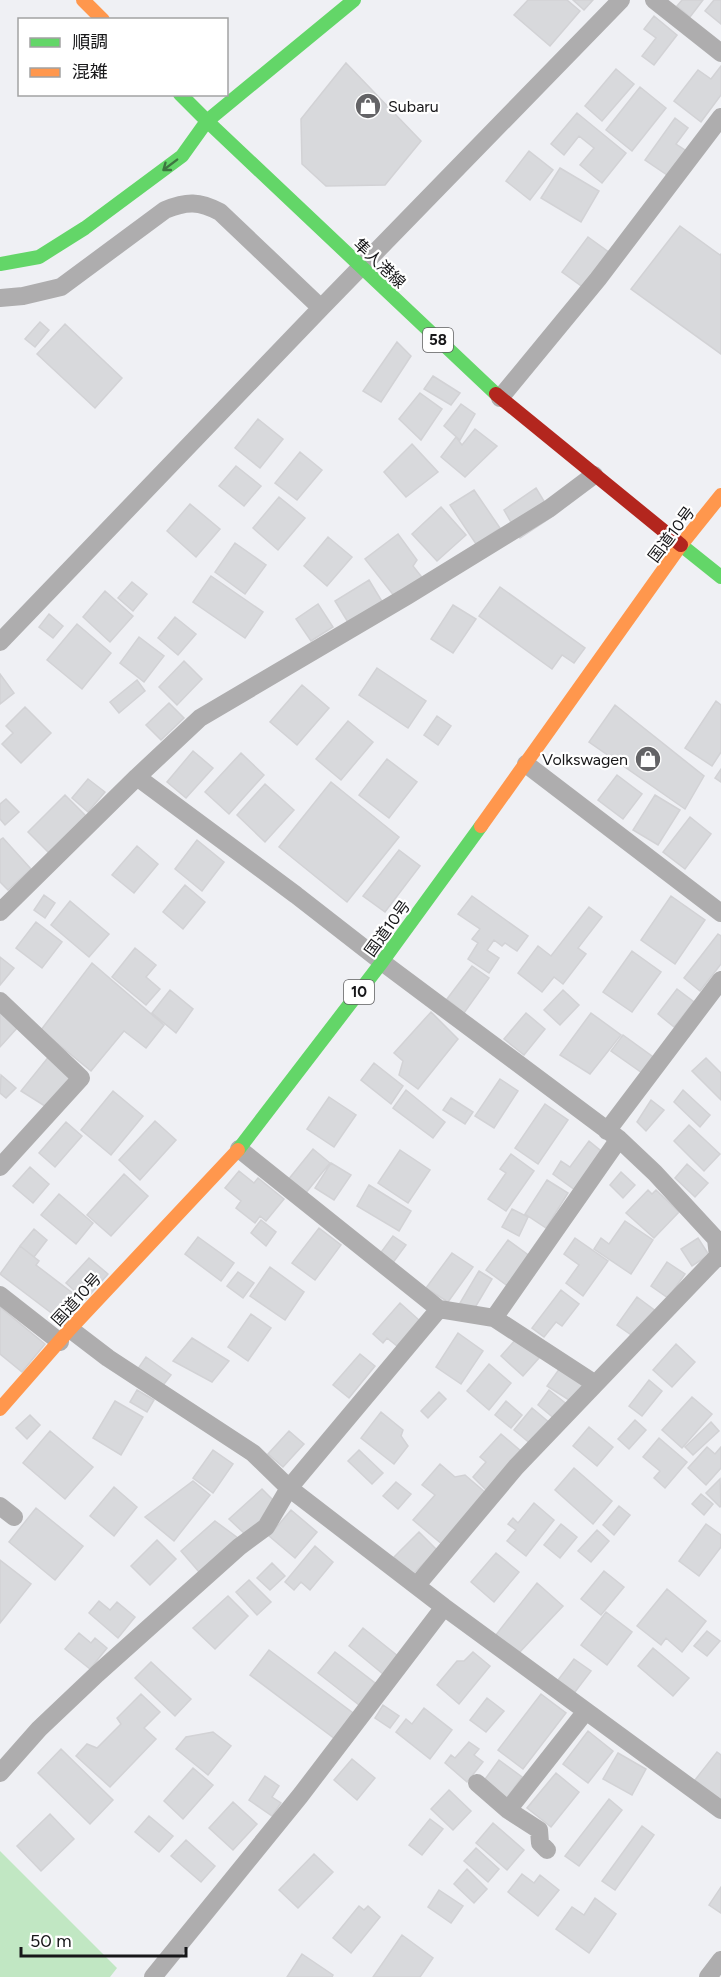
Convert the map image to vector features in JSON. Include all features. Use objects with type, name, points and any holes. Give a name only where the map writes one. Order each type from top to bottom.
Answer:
[{"type":"main road","points":[[83,0],[101,18]]},
{"type":"main road","points":[[185,130],[207,120],[354,0]]},
{"type":"main road","name":"隼人港線","points":[[182,96],[500,398],[721,577]]},
{"type":"main road","points":[[0,264],[39,257],[85,228],[182,156],[207,120]]},
{"type":"main road","name":"国道10号","points":[[0,1409],[65,1335],[239,1149],[382,962],[681,545],[721,495]]},
{"type":"street","points":[[0,642],[360,267],[621,0]]},
{"type":"street","points":[[654,0],[721,53]]},
{"type":"street","points":[[500,398],[598,279],[721,117]]},
{"type":"street","points":[[0,298],[23,296],[61,287],[165,210],[179,204],[193,203],[207,205],[220,212],[321,308]]},
{"type":"street","points":[[0,912],[200,718],[417,590],[550,508],[594,475]]},
{"type":"street","points":[[526,764],[721,913]]},
{"type":"street","points":[[137,777],[613,1135],[655,1173],[719,1246],[516,1467],[417,1585]]},
{"type":"street","points":[[495,1318],[613,1135],[721,980]]},
{"type":"street","points":[[0,1001],[81,1078],[0,1167]]},
{"type":"street","points":[[239,1149],[438,1309],[495,1318],[594,1383]]},
{"type":"street","points":[[0,1295],[108,1358],[253,1453],[289,1488],[444,1607],[721,1810]]},
{"type":"street","points":[[0,1773],[39,1729],[97,1674],[239,1547],[266,1527],[289,1488],[438,1309]]},
{"type":"street","points":[[153,1977],[300,1796],[444,1607]]},
{"type":"street","points":[[508,1809],[586,1711]]},
{"type":"street","points":[[477,1784],[538,1830],[540,1843],[547,1850]]},
{"type":"street","points":[[708,1977],[721,1960]]},
{"type":"green space","points":[[0,1851],[117,1968],[110,1977],[0,1977]]},
{"type":"building","points":[[528,0],[567,0],[580,11],[550,46],[514,15]]},
{"type":"building","points":[[573,0],[593,0],[584,10]]},
{"type":"building","points":[[682,0],[703,0],[690,17],[677,6]]},
{"type":"building","points":[[714,0],[721,0],[721,24],[705,11]]},
{"type":"building","points":[[654,16],[677,35],[654,65],[642,56],[656,38],[644,29]]},
{"type":"building","points":[[346,63],[421,141],[385,185],[326,186],[302,164],[301,119]]},
{"type":"building","points":[[721,66],[721,95],[701,122],[674,101],[698,70],[711,79]]},
{"type":"building","points":[[616,69],[634,84],[602,121],[585,106]]},
{"type":"building","points":[[640,87],[666,108],[632,151],[606,130]]},
{"type":"building","points":[[577,113],[626,153],[602,183],[580,165],[594,148],[579,136],[564,155],[551,144]]},
{"type":"building","points":[[675,118],[688,128],[676,144],[691,154],[673,179],[645,160]]},
{"type":"building","points":[[529,151],[553,170],[530,200],[506,181]]},
{"type":"building","points":[[560,168],[599,191],[581,222],[541,198]]},
{"type":"building","points":[[680,226],[721,254],[721,354],[631,289]]},
{"type":"building","points":[[588,237],[610,253],[584,288],[562,272]]},
{"type":"building","points":[[40,322],[49,330],[35,347],[25,339]]},
{"type":"building","points":[[65,324],[122,378],[95,408],[37,354]]},
{"type":"building","points":[[397,342],[411,356],[381,402],[363,391]]},
{"type":"building","points":[[433,376],[460,393],[451,405],[424,389]]},
{"type":"building","points":[[420,393],[442,409],[421,440],[399,419]]},
{"type":"building","points":[[461,404],[475,414],[460,440],[444,426]]},
{"type":"building","points":[[258,419],[283,439],[260,468],[235,448]]},
{"type":"building","points":[[475,429],[497,446],[465,477],[441,457],[456,437],[462,445]]},
{"type":"building","points":[[412,444],[438,472],[406,497],[384,472]]},
{"type":"building","points":[[300,452],[322,470],[297,500],[275,483]]},
{"type":"building","points":[[236,466],[261,486],[244,506],[219,486]]},
{"type":"building","points":[[536,488],[553,516],[520,538],[504,510]]},
{"type":"building","points":[[474,490],[500,528],[476,544],[450,505]]},
{"type":"building","points":[[279,497],[305,518],[278,550],[253,528]]},
{"type":"building","points":[[190,504],[220,529],[196,557],[167,531]]},
{"type":"building","points":[[441,507],[466,535],[437,561],[412,534]]},
{"type":"building","points":[[398,534],[417,560],[413,566],[428,585],[402,606],[365,559]]},
{"type":"building","points":[[328,537],[352,557],[327,586],[304,566]]},
{"type":"building","points":[[235,543],[266,565],[245,594],[215,572]]},
{"type":"building","points":[[211,576],[263,612],[245,638],[193,602]]},
{"type":"building","points":[[369,580],[386,608],[352,629],[335,601]]},
{"type":"building","points":[[132,582],[147,594],[133,611],[118,598]]},
{"type":"building","points":[[500,587],[585,648],[574,663],[562,655],[552,669],[479,616]]},
{"type":"building","points":[[105,591],[133,616],[110,642],[83,617]]},
{"type":"building","points":[[318,604],[333,627],[311,641],[296,619]]},
{"type":"building","points":[[453,605],[476,619],[453,653],[431,639]]},
{"type":"building","points":[[49,614],[63,626],[53,638],[39,627]]},
{"type":"building","points":[[175,617],[196,634],[178,655],[158,638]]},
{"type":"building","points":[[77,624],[111,653],[82,689],[47,660]]},
{"type":"building","points":[[139,637],[164,656],[144,682],[120,663]]},
{"type":"building","points":[[184,661],[202,679],[177,705],[159,687]]},
{"type":"building","points":[[377,668],[426,701],[408,728],[359,695]]},
{"type":"building","points":[[0,674],[14,693],[0,704]]},
{"type":"building","points":[[137,680],[145,691],[119,713],[110,702]]},
{"type":"building","points":[[302,685],[329,708],[297,745],[270,722]]},
{"type":"building","points":[[716,701],[721,705],[721,752],[712,766],[685,748]]},
{"type":"building","points":[[169,703],[184,718],[161,740],[146,725]]},
{"type":"building","name":"Volkswagen","points":[[615,705],[704,776],[685,809],[589,742]]},
{"type":"building","points":[[25,707],[51,733],[21,763],[2,744],[13,733],[6,726]]},
{"type":"building","points":[[437,716],[451,726],[438,745],[424,735]]},
{"type":"building","points":[[348,721],[373,742],[341,780],[316,759]]},
{"type":"building","points":[[193,751],[213,768],[186,798],[167,782]]},
{"type":"building","points":[[241,753],[264,775],[229,814],[205,792]]},
{"type":"building","points":[[387,759],[417,782],[389,818],[359,795]]},
{"type":"building","points":[[721,769],[721,782],[715,778]]},
{"type":"building","points":[[617,775],[642,794],[623,819],[598,800]]},
{"type":"building","points":[[88,779],[105,792],[88,812],[72,798]]},
{"type":"building","points":[[331,782],[399,837],[347,902],[279,847]]},
{"type":"building","points":[[265,784],[294,810],[265,842],[237,815]]},
{"type":"building","points":[[65,795],[86,816],[49,853],[28,832]]},
{"type":"building","points":[[655,795],[680,810],[658,845],[633,830]]},
{"type":"building","points":[[6,799],[19,812],[5,825],[0,819],[0,804]]},
{"type":"building","points":[[690,817],[711,834],[685,869],[663,852]]},
{"type":"building","points":[[3,838],[31,869],[8,890],[0,882],[0,840]]},
{"type":"building","points":[[197,840],[224,862],[202,891],[175,869]]},
{"type":"building","points":[[137,846],[158,864],[134,893],[112,875]]},
{"type":"building","points":[[399,850],[420,866],[385,912],[363,896]]},
{"type":"building","points":[[185,885],[205,902],[183,929],[163,912]]},
{"type":"building","points":[[44,895],[55,903],[45,918],[34,910]]},
{"type":"building","points":[[472,896],[528,936],[517,951],[505,943],[502,946],[494,940],[487,950],[499,958],[489,973],[468,959],[478,943],[472,939],[480,929],[458,914]]},
{"type":"building","points":[[671,896],[705,920],[675,964],[641,940]]},
{"type":"building","points":[[70,901],[109,934],[89,957],[51,925]]},
{"type":"building","points":[[589,907],[602,917],[578,948],[586,954],[563,984],[554,977],[542,992],[518,973],[538,946],[551,956]]},
{"type":"building","points":[[36,922],[62,942],[42,968],[16,948]]},
{"type":"building","points":[[718,934],[721,936],[721,964],[700,991],[684,978]]},
{"type":"building","points":[[135,948],[156,965],[146,977],[160,989],[146,1005],[112,977]]},
{"type":"building","points":[[632,951],[661,972],[632,1012],[603,992]]},
{"type":"building","points":[[0,957],[14,968],[0,985]]},
{"type":"building","points":[[92,963],[164,1025],[146,1048],[124,1031],[91,1071],[41,1030]]},
{"type":"building","points":[[472,966],[489,978],[464,1013],[447,999]]},
{"type":"building","points":[[677,989],[694,1002],[674,1027],[658,1014]]},
{"type":"building","points":[[170,990],[193,1009],[176,1033],[152,1013]]},
{"type":"building","points":[[563,990],[579,1005],[560,1025],[544,1010]]},
{"type":"building","points":[[0,1011],[18,1027],[0,1047]]},
{"type":"building","points":[[431,1012],[458,1039],[418,1089],[399,1075],[403,1061],[394,1053]]},
{"type":"building","points":[[526,1013],[545,1029],[524,1055],[504,1039]]},
{"type":"building","points":[[591,1013],[621,1035],[590,1074],[560,1055]]},
{"type":"building","points":[[623,1035],[656,1059],[645,1075],[611,1051]]},
{"type":"building","points":[[50,1055],[75,1077],[48,1108],[21,1091]]},
{"type":"building","points":[[706,1058],[721,1073],[721,1100],[692,1071]]},
{"type":"building","points":[[374,1063],[403,1086],[391,1104],[361,1080]]},
{"type":"building","points":[[1,1075],[16,1088],[6,1098],[0,1093]]},
{"type":"building","points":[[500,1079],[518,1091],[494,1128],[475,1116]]},
{"type":"building","points":[[406,1090],[445,1122],[433,1138],[393,1108]]},
{"type":"building","points":[[683,1090],[710,1115],[700,1127],[674,1102]]},
{"type":"building","points":[[113,1091],[143,1116],[111,1155],[81,1130]]},
{"type":"building","points":[[329,1097],[356,1115],[334,1147],[307,1129]]},
{"type":"building","points":[[451,1098],[473,1112],[465,1124],[443,1110]]},
{"type":"building","points":[[651,1100],[664,1110],[646,1131],[637,1122]]},
{"type":"building","points":[[545,1104],[568,1120],[538,1164],[515,1148]]},
{"type":"building","points":[[155,1121],[176,1140],[140,1180],[119,1160]]},
{"type":"building","points":[[66,1122],[82,1136],[55,1167],[39,1153]]},
{"type":"building","points":[[689,1125],[720,1154],[704,1171],[674,1141]]},
{"type":"building","points":[[589,1141],[606,1155],[579,1193],[553,1174],[561,1161],[570,1167]]},
{"type":"building","points":[[313,1149],[330,1163],[305,1194],[288,1180]]},
{"type":"building","points":[[400,1150],[430,1170],[408,1203],[378,1183]]},
{"type":"building","points":[[511,1154],[534,1171],[506,1211],[488,1199],[506,1173],[500,1169]]},
{"type":"building","points":[[331,1163],[351,1175],[334,1200],[315,1188]]},
{"type":"building","points":[[687,1164],[708,1183],[695,1197],[675,1178]]},
{"type":"building","points":[[30,1167],[49,1184],[33,1203],[13,1186]]},
{"type":"building","points":[[239,1171],[254,1183],[258,1178],[284,1199],[266,1221],[260,1216],[255,1223],[236,1208],[241,1201],[225,1188]]},
{"type":"building","points":[[621,1172],[635,1185],[623,1198],[610,1185]]},
{"type":"building","points":[[124,1174],[148,1196],[111,1236],[87,1215]]},
{"type":"building","points":[[547,1180],[568,1193],[546,1228],[525,1214]]},
{"type":"building","points":[[369,1185],[411,1211],[399,1231],[357,1206]]},
{"type":"building","points":[[648,1190],[652,1194],[656,1190],[679,1212],[654,1238],[626,1213]]},
{"type":"building","points":[[59,1194],[93,1223],[76,1244],[41,1215]]},
{"type":"building","points":[[512,1209],[528,1217],[519,1236],[502,1227]]},
{"type":"building","points":[[261,1220],[276,1232],[266,1246],[251,1233]]},
{"type":"building","points":[[625,1221],[653,1240],[631,1274],[594,1249],[601,1238],[609,1244]]},
{"type":"building","points":[[319,1228],[341,1245],[315,1280],[292,1263]]},
{"type":"building","points":[[34,1229],[47,1240],[34,1257],[20,1246]]},
{"type":"building","points":[[393,1236],[406,1245],[392,1264],[379,1255]]},
{"type":"building","points":[[198,1237],[234,1263],[221,1281],[185,1254]]},
{"type":"building","points":[[575,1238],[608,1261],[583,1296],[566,1283],[579,1265],[564,1254]]},
{"type":"building","points":[[698,1238],[709,1255],[692,1266],[681,1249]]},
{"type":"building","points":[[508,1240],[531,1257],[509,1287],[486,1270]]},
{"type":"building","points":[[20,1246],[39,1261],[36,1265],[75,1295],[58,1318],[0,1274]]},
{"type":"building","points":[[452,1253],[473,1267],[448,1302],[426,1288]]},
{"type":"building","points":[[89,1258],[108,1274],[85,1300],[66,1283]]},
{"type":"building","points":[[667,1262],[685,1274],[668,1298],[651,1286]]},
{"type":"building","points":[[270,1267],[304,1292],[285,1320],[250,1296]]},
{"type":"building","points":[[479,1271],[492,1279],[473,1311],[460,1303]]},
{"type":"building","points":[[238,1272],[254,1283],[243,1298],[227,1286]]},
{"type":"building","points":[[561,1290],[579,1304],[562,1326],[556,1322],[544,1337],[532,1328]]},
{"type":"building","points":[[637,1297],[657,1312],[637,1339],[617,1325]]},
{"type":"building","points":[[400,1303],[419,1320],[397,1346],[387,1338],[383,1343],[373,1334]]},
{"type":"building","points":[[0,1307],[45,1344],[22,1372],[0,1354]]},
{"type":"building","points":[[251,1314],[271,1328],[248,1361],[228,1347]]},
{"type":"building","points":[[458,1333],[483,1351],[461,1384],[436,1367]]},
{"type":"building","points":[[192,1338],[229,1361],[212,1382],[173,1361]]},
{"type":"building","points":[[517,1338],[539,1358],[523,1376],[501,1356]]},
{"type":"building","points":[[676,1344],[695,1362],[672,1387],[653,1370]]},
{"type":"building","points":[[360,1354],[375,1366],[349,1398],[333,1385]]},
{"type":"building","points":[[146,1357],[171,1375],[161,1388],[137,1370]]},
{"type":"building","points":[[489,1364],[511,1383],[489,1410],[467,1391]]},
{"type":"building","points":[[560,1368],[583,1385],[572,1402],[547,1386]]},
{"type":"building","points":[[649,1380],[662,1391],[642,1416],[629,1406]]},
{"type":"building","points":[[137,1390],[154,1400],[147,1412],[130,1402]]},
{"type":"building","points":[[549,1390],[568,1405],[556,1420],[538,1405]]},
{"type":"building","points":[[439,1392],[446,1399],[428,1418],[421,1411]]},
{"type":"building","points":[[692,1397],[712,1414],[682,1448],[662,1430]]},
{"type":"building","points":[[115,1401],[143,1417],[121,1455],[93,1438]]},
{"type":"building","points":[[506,1401],[522,1415],[511,1428],[495,1415]]},
{"type":"building","points":[[532,1408],[550,1423],[532,1445],[514,1430]]},
{"type":"building","points":[[381,1412],[403,1430],[401,1436],[408,1446],[394,1464],[361,1438]]},
{"type":"building","points":[[30,1415],[40,1425],[27,1439],[16,1428]]},
{"type":"building","points":[[635,1420],[646,1430],[629,1449],[618,1439]]},
{"type":"building","points":[[711,1422],[719,1431],[693,1455],[685,1447]]},
{"type":"building","points":[[589,1427],[613,1447],[597,1466],[573,1446]]},
{"type":"building","points":[[50,1431],[93,1467],[65,1499],[23,1463]]},
{"type":"building","points":[[289,1431],[304,1444],[283,1467],[268,1454]]},
{"type":"building","points":[[501,1434],[521,1451],[486,1490],[473,1477],[486,1462],[480,1457]]},
{"type":"building","points":[[659,1438],[687,1462],[665,1488],[654,1478],[660,1471],[643,1457]]},
{"type":"building","points":[[707,1447],[715,1454],[721,1447],[721,1468],[706,1485],[688,1468]]},
{"type":"building","points":[[213,1450],[233,1464],[213,1493],[193,1478]]},
{"type":"building","points":[[359,1450],[383,1473],[372,1484],[348,1461]]},
{"type":"building","points":[[440,1464],[455,1477],[465,1475],[486,1493],[443,1545],[413,1520],[435,1495],[422,1485]]},
{"type":"building","points":[[574,1468],[612,1501],[593,1524],[555,1490]]},
{"type":"building","points":[[720,1479],[721,1506],[720,1507],[706,1493]]},
{"type":"building","points":[[193,1481],[210,1495],[174,1541],[145,1517]]},
{"type":"building","points":[[396,1482],[411,1494],[398,1509],[383,1496]]},
{"type":"building","points":[[114,1487],[137,1507],[114,1536],[90,1516]]},
{"type":"building","points":[[262,1489],[278,1505],[247,1536],[229,1519]]},
{"type":"building","points":[[701,1494],[713,1504],[704,1515],[692,1504]]},
{"type":"building","points":[[534,1503],[554,1520],[526,1556],[507,1541],[516,1530],[508,1524],[513,1518],[518,1523]]},
{"type":"building","points":[[619,1506],[630,1515],[614,1535],[603,1525]]},
{"type":"building","points":[[36,1508],[83,1546],[55,1580],[9,1542]]},
{"type":"building","points":[[291,1510],[317,1532],[295,1558],[269,1536]]},
{"type":"building","points":[[215,1521],[238,1538],[199,1572],[181,1551]]},
{"type":"building","points":[[561,1524],[577,1537],[560,1558],[544,1545]]},
{"type":"building","points":[[706,1524],[721,1535],[721,1547],[699,1576],[679,1561]]},
{"type":"building","points":[[597,1530],[609,1541],[591,1562],[578,1551]]},
{"type":"building","points":[[419,1532],[437,1550],[412,1575],[394,1557]]},
{"type":"building","points":[[157,1540],[176,1559],[150,1585],[131,1566]]},
{"type":"building","points":[[315,1546],[333,1562],[310,1590],[301,1582],[294,1590],[285,1582]]},
{"type":"building","points":[[496,1553],[519,1572],[494,1602],[471,1582]]},
{"type":"building","points":[[0,1560],[31,1584],[0,1623]]},
{"type":"building","points":[[272,1563],[285,1576],[270,1590],[257,1578]]},
{"type":"building","points":[[604,1571],[624,1587],[601,1615],[581,1599]]},
{"type":"building","points":[[249,1580],[271,1602],[257,1615],[236,1592]]},
{"type":"building","points":[[537,1583],[563,1606],[518,1654],[495,1636]]},
{"type":"building","points":[[667,1589],[706,1621],[682,1652],[666,1638],[661,1645],[637,1626]]},
{"type":"building","points":[[228,1596],[248,1616],[215,1649],[193,1628]]},
{"type":"building","points":[[99,1601],[110,1610],[117,1602],[135,1617],[118,1638],[89,1613]]},
{"type":"building","points":[[606,1612],[632,1632],[607,1665],[581,1645]]},
{"type":"building","points":[[363,1628],[398,1656],[383,1674],[349,1646]]},
{"type":"building","points":[[707,1631],[720,1641],[707,1656],[694,1646]]},
{"type":"building","points":[[79,1633],[91,1643],[95,1638],[107,1648],[90,1669],[65,1649]]},
{"type":"building","points":[[653,1648],[689,1678],[673,1696],[638,1666]]},
{"type":"building","points":[[269,1650],[357,1716],[339,1742],[250,1675]]},
{"type":"building","points":[[335,1652],[375,1683],[359,1705],[318,1673]]},
{"type":"building","points":[[473,1652],[490,1666],[459,1704],[437,1685],[457,1661],[464,1661]]},
{"type":"building","points":[[574,1659],[591,1671],[575,1692],[558,1680]]},
{"type":"building","points":[[151,1662],[191,1699],[175,1716],[135,1678]]},
{"type":"building","points":[[141,1694],[160,1712],[144,1728],[156,1739],[110,1787],[76,1756],[87,1744],[97,1748],[121,1724],[117,1718]]},
{"type":"building","points":[[541,1694],[566,1713],[523,1769],[498,1750]]},
{"type":"building","points":[[487,1698],[504,1711],[486,1732],[470,1720]]},
{"type":"building","points":[[383,1705],[399,1716],[390,1728],[375,1718]]},
{"type":"building","points":[[424,1708],[452,1730],[430,1759],[396,1732],[406,1719],[412,1724]]},
{"type":"building","points":[[588,1731],[613,1751],[588,1783],[563,1764]]},
{"type":"building","points":[[213,1732],[231,1746],[208,1775],[176,1749],[186,1737]]},
{"type":"building","points":[[469,1742],[479,1749],[474,1755],[483,1762],[467,1782],[445,1763],[451,1755],[455,1758]]},
{"type":"building","points":[[61,1749],[113,1800],[90,1824],[38,1773]]},
{"type":"building","points":[[717,1752],[721,1755],[721,1801],[695,1780]]},
{"type":"building","points":[[618,1753],[646,1769],[632,1795],[603,1779]]},
{"type":"building","points":[[352,1759],[375,1778],[357,1800],[334,1780]]},
{"type":"building","points":[[499,1760],[522,1777],[506,1799],[483,1782]]},
{"type":"building","points":[[193,1768],[213,1785],[183,1819],[164,1801]]},
{"type":"building","points":[[556,1773],[579,1792],[551,1827],[527,1808]]},
{"type":"building","points":[[265,1776],[279,1786],[272,1797],[281,1803],[272,1816],[249,1800]]},
{"type":"building","points":[[449,1790],[471,1811],[453,1830],[431,1809]]},
{"type":"building","points":[[609,1799],[622,1810],[579,1866],[565,1856]]},
{"type":"building","points":[[233,1802],[257,1824],[233,1850],[209,1828]]},
{"type":"building","points":[[50,1814],[74,1839],[41,1871],[17,1846]]},
{"type":"building","points":[[149,1816],[173,1836],[159,1852],[135,1832]]},
{"type":"building","points":[[430,1819],[443,1829],[422,1855],[409,1845]]},
{"type":"building","points":[[493,1823],[524,1850],[507,1870],[476,1843]]},
{"type":"building","points":[[642,1826],[654,1835],[615,1890],[602,1881]]},
{"type":"building","points":[[186,1840],[215,1866],[201,1882],[171,1856]]},
{"type":"building","points":[[476,1848],[499,1869],[488,1882],[464,1861]]},
{"type":"building","points":[[314,1854],[333,1872],[298,1908],[279,1890]]},
{"type":"building","points":[[467,1869],[487,1889],[474,1903],[454,1884]]},
{"type":"building","points":[[522,1874],[534,1883],[540,1875],[559,1890],[538,1916],[508,1892]]},
{"type":"building","points":[[721,1887],[721,1913],[709,1905]]},
{"type":"building","points":[[439,1890],[463,1906],[451,1923],[428,1907]]},
{"type":"building","points":[[595,1898],[616,1914],[589,1953],[556,1929],[572,1907],[584,1915]]},
{"type":"building","points":[[359,1906],[364,1910],[368,1906],[380,1917],[351,1953],[333,1938]]},
{"type":"building","points":[[402,1935],[433,1958],[420,1977],[373,1977]]},
{"type":"building","points":[[302,1954],[333,1975],[332,1977],[287,1977]]},
{"type":"traffic: fast","points":[[354,0],[207,121],[496,394]]},
{"type":"traffic: fast","points":[[182,96],[207,121]]},
{"type":"traffic: fast","points":[[0,264],[39,257],[85,228],[182,156],[207,121]]},
{"type":"traffic: fast","points":[[681,545],[721,577]]},
{"type":"traffic: fast","points":[[238,1150],[382,962],[481,826]]},
{"type":"traffic: slow","points":[[83,0],[101,18]]},
{"type":"traffic: slow","points":[[481,826],[681,545],[721,495]]},
{"type":"traffic: slow","points":[[0,1409],[70,1329],[238,1150]]},
{"type":"traffic: jam","points":[[496,394],[681,545]]},
{"type":"place","name":"Subaru","points":[[368,106]]},
{"type":"place","name":"Volkswagen","points":[[648,759]]}]
